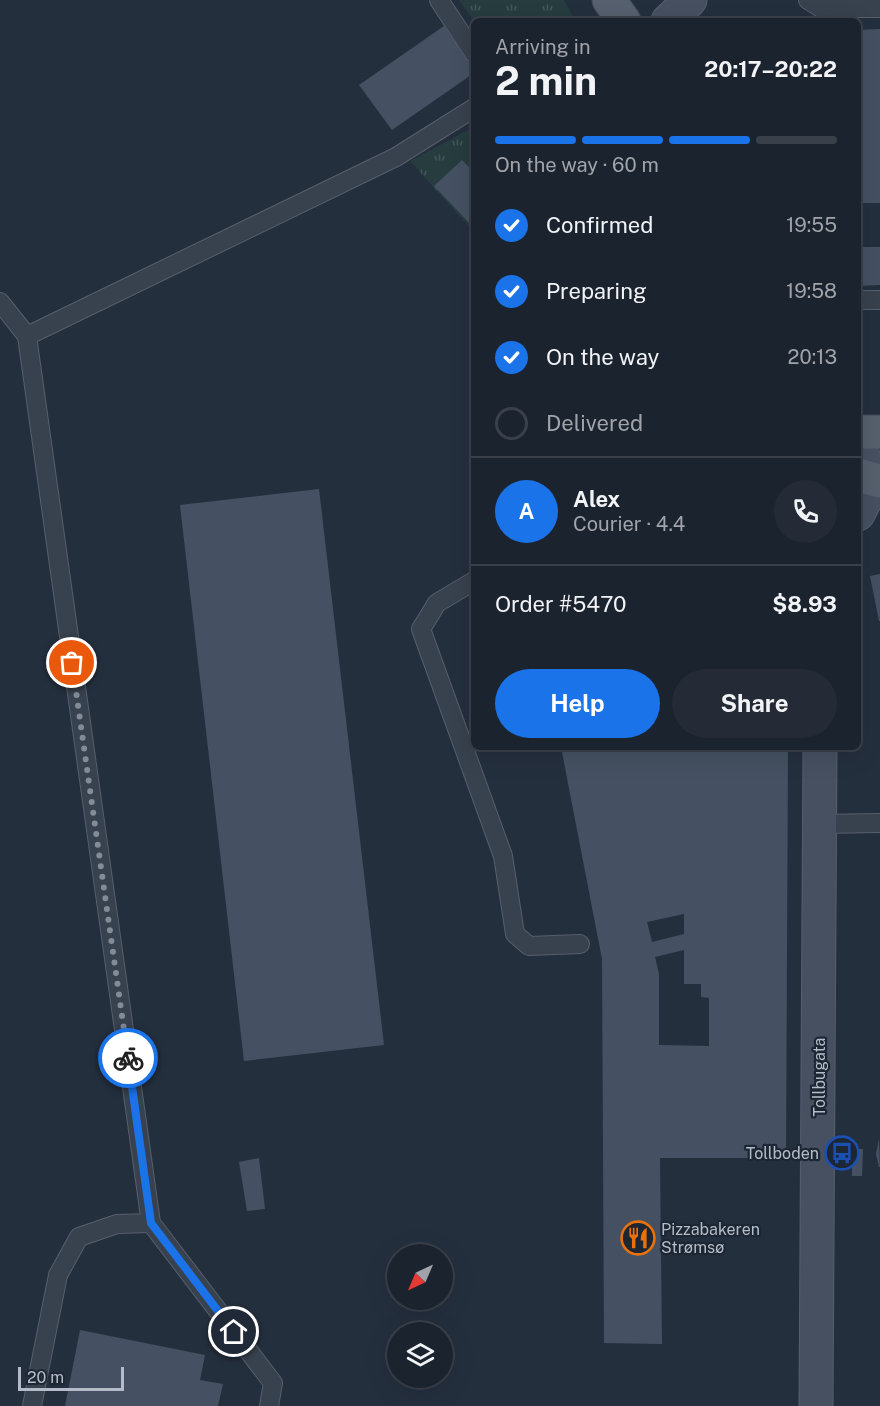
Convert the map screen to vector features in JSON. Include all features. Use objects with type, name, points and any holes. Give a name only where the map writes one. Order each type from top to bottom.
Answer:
[{"type":"main road","points":[[671,18],[690,0]]},
{"type":"main road","points":[[861,432],[880,432]]},
{"type":"main road","points":[[861,454],[871,479],[861,506]]},
{"type":"main road","name":"Tollbugata","points":[[816,1406],[820,750]]},
{"type":"lane","points":[[439,0],[471,48]]},
{"type":"lane","points":[[808,0],[821,8],[880,8]]},
{"type":"lane","points":[[27,336],[396,157],[471,110]]},
{"type":"lane","points":[[861,300],[880,300]]},
{"type":"lane","points":[[0,302],[27,336],[151,1223],[273,1383],[269,1406]]},
{"type":"lane","points":[[471,583],[436,603],[421,629],[503,856],[515,934],[529,946],[580,944]]},
{"type":"lane","points":[[819,824],[880,823]]},
{"type":"lane","points":[[32,1406],[58,1275],[79,1237],[117,1224],[151,1223]]},
{"type":"green space","points":[[459,0],[564,0],[573,18],[472,18]]},
{"type":"green space","points":[[471,129],[471,229],[410,161]]},
{"type":"building","points":[[444,26],[471,65],[471,75],[392,130],[359,85]]},
{"type":"building","points":[[880,29],[880,203],[861,203],[861,30]]},
{"type":"building","points":[[462,160],[471,169],[471,225],[434,186]]},
{"type":"building","points":[[861,247],[880,247],[880,285],[861,286]]},
{"type":"building","points":[[319,489],[384,1045],[244,1061],[180,505]]},
{"type":"building","points":[[880,574],[880,621],[879,621],[870,576]]},
{"type":"building","points":[[562,750],[788,750],[786,1158],[660,1158],[662,1344],[604,1343],[602,959]],"holes":[[[684,914],[684,934],[652,942],[647,922]],[[684,950],[684,984],[701,984],[701,997],[709,998],[709,1046],[659,1045],[659,974],[655,957]]]},
{"type":"building","points":[[879,1139],[880,1167],[876,1154]]},
{"type":"building","points":[[852,1149],[863,1149],[862,1176],[852,1176]]},
{"type":"building","points":[[259,1158],[265,1209],[247,1211],[239,1162]]},
{"type":"building","points":[[80,1330],[205,1355],[200,1380],[223,1384],[218,1406],[65,1406]]},
{"type":"way so far","points":[[72,663],[128,1058]]},
{"type":"place","name":"Tollboden","points":[[842,1153]]},
{"type":"place","name":"Pizzabakeren Strømsø","points":[[638,1238]]},
{"type":"route","points":[[128,1058],[151,1223],[234,1332]]}]
